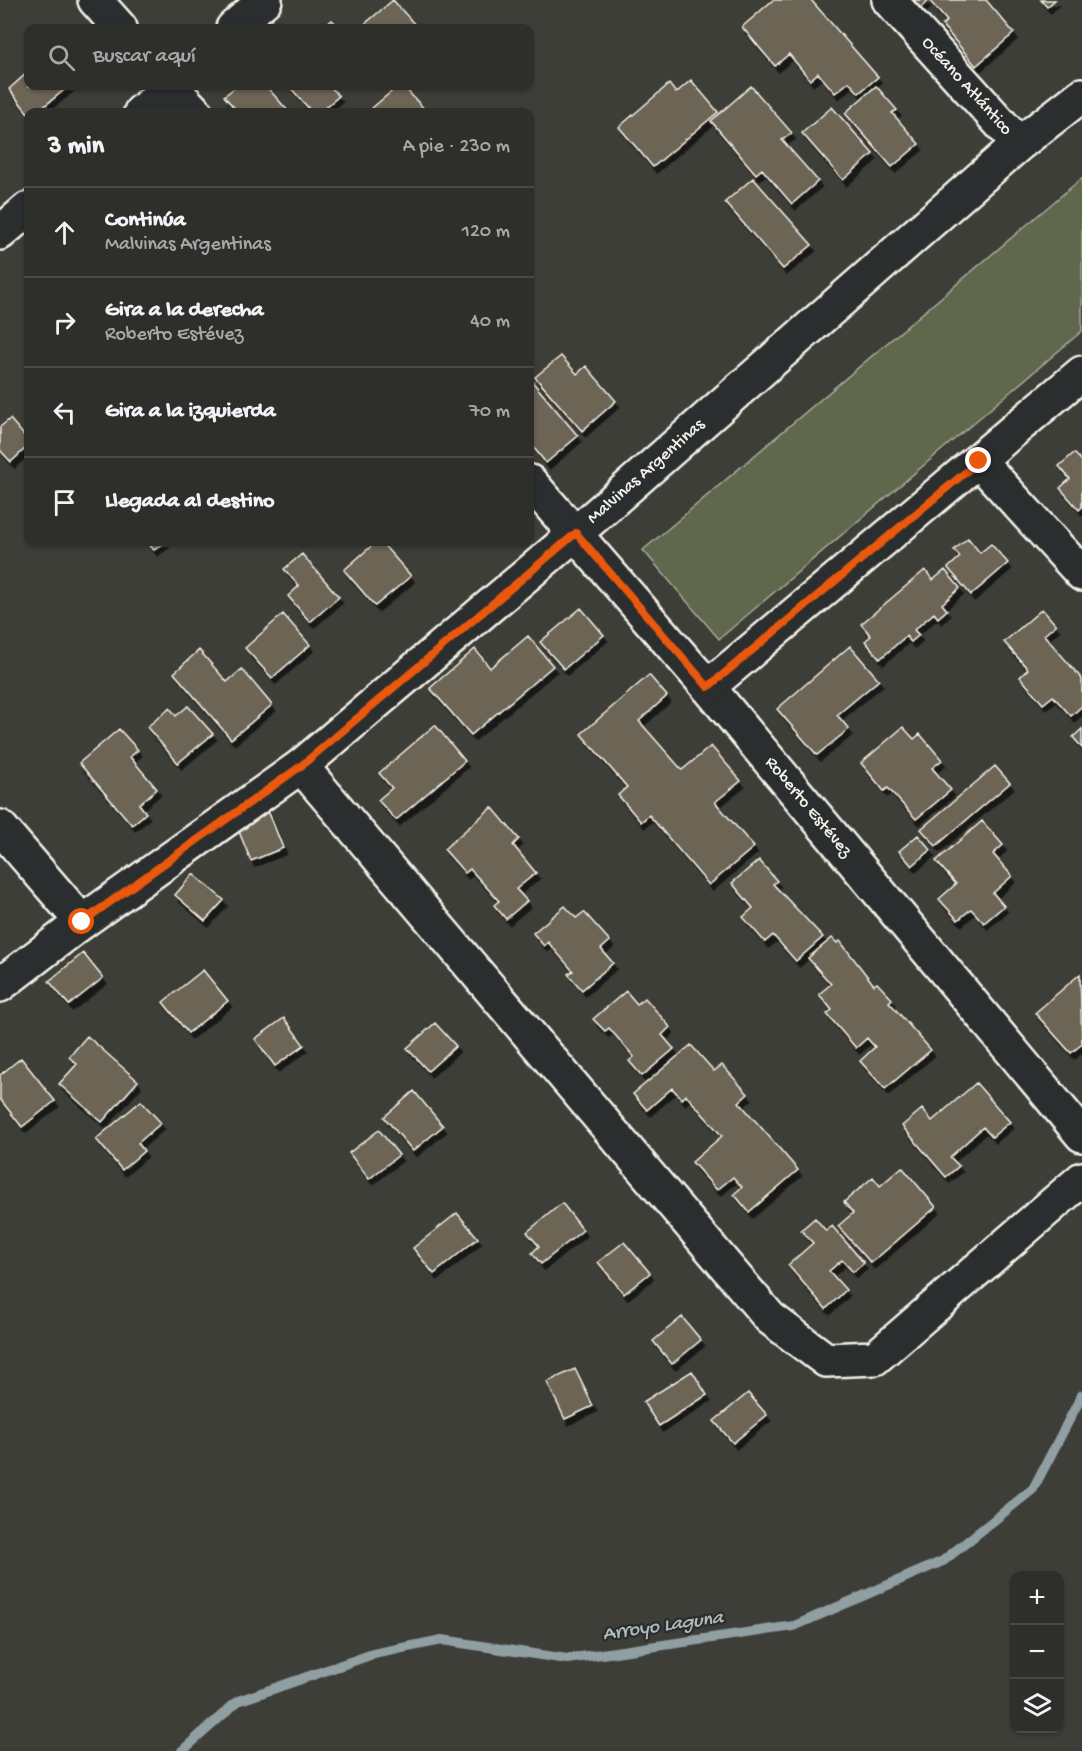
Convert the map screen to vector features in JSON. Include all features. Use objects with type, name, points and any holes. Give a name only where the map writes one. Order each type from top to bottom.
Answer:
[{"type":"street","points":[[96,0],[117,24]]},
{"type":"street","points":[[238,24],[265,0]]},
{"type":"street","name":"Océano Atlántico","points":[[889,0],[1019,144]]},
{"type":"street","points":[[146,108],[166,90]]},
{"type":"street","points":[[175,90],[191,108]]},
{"type":"street","name":"Malvinas Argentinas","points":[[0,985],[82,922],[301,766],[576,533],[1019,144],[1082,95]]},
{"type":"street","points":[[0,233],[24,212]]},
{"type":"street","points":[[708,687],[1082,373]]},
{"type":"street","points":[[979,461],[1082,574]]},
{"type":"street","name":"Roberto Estévez","points":[[534,486],[708,687],[1082,1135]]},
{"type":"street","points":[[301,766],[770,1318],[826,1360],[875,1358],[1082,1179]]},
{"type":"street","points":[[0,827],[82,922]]},
{"type":"green space","points":[[1082,178],[1082,331],[719,639],[643,550]]},
{"type":"building","points":[[393,0],[414,24],[365,24]]},
{"type":"building","points":[[773,0],[811,0],[878,77],[859,93],[849,82],[835,93],[818,73],[810,80],[789,54],[775,66],[742,27]]},
{"type":"building","points":[[906,0],[929,0],[916,12]]},
{"type":"building","points":[[929,0],[986,0],[1014,33],[976,66],[942,25],[947,21]]},
{"type":"building","points":[[1041,0],[1055,0],[1047,7]]},
{"type":"building","points":[[24,76],[24,90],[64,90],[42,108],[24,108],[9,89]]},
{"type":"building","points":[[691,80],[718,112],[653,167],[619,127],[669,84],[676,93]]},
{"type":"building","points":[[751,86],[792,133],[782,140],[818,181],[792,204],[762,169],[756,174],[711,121]]},
{"type":"building","points":[[876,86],[897,110],[892,113],[919,144],[892,167],[845,113]]},
{"type":"building","points":[[232,90],[270,90],[285,108],[234,108],[224,96]]},
{"type":"building","points":[[293,90],[334,90],[339,96],[325,108],[308,108]]},
{"type":"building","points":[[393,90],[407,90],[423,108],[372,108]]},
{"type":"building","points":[[832,107],[873,154],[843,180],[802,133]]},
{"type":"building","points":[[753,178],[812,245],[783,269],[725,202]]},
{"type":"building","points":[[561,356],[577,374],[586,366],[616,401],[582,431],[535,377]]},
{"type":"building","points":[[534,384],[578,436],[546,463],[534,448]]},
{"type":"building","points":[[10,419],[24,435],[24,450],[11,462],[0,450],[0,427]]},
{"type":"building","points":[[1074,453],[1082,461],[1082,507],[1079,510],[1060,488],[1070,479],[1059,466]]},
{"type":"building","points":[[968,538],[980,553],[991,544],[1008,563],[971,595],[948,568],[960,557],[954,550]]},
{"type":"building","points":[[371,546],[385,546],[411,576],[375,606],[344,570]]},
{"type":"building","points":[[302,554],[339,597],[310,622],[288,596],[299,586],[284,569]]},
{"type":"building","points":[[925,570],[933,580],[945,570],[960,588],[942,604],[947,610],[938,618],[934,613],[914,630],[919,635],[911,642],[906,636],[880,659],[865,641],[871,636],[861,624]]},
{"type":"building","points":[[581,608],[604,635],[564,669],[540,642]]},
{"type":"building","points":[[1042,609],[1056,625],[1044,635],[1082,679],[1082,706],[1071,716],[1053,696],[1043,704],[1020,677],[1028,669],[1004,642]]},
{"type":"building","points":[[283,614],[310,645],[272,678],[245,648]]},
{"type":"building","points":[[528,636],[553,666],[471,735],[430,688],[475,649],[490,668]]},
{"type":"building","points":[[850,646],[879,680],[837,715],[849,729],[817,755],[777,709]]},
{"type":"building","points":[[199,650],[227,682],[242,669],[272,705],[231,739],[174,673]]},
{"type":"building","points":[[649,675],[667,696],[639,721],[682,770],[711,746],[741,781],[715,802],[754,847],[709,885],[649,815],[641,822],[618,795],[627,787],[581,734]]},
{"type":"building","points":[[188,706],[213,734],[178,763],[147,727],[170,708],[176,716]]},
{"type":"building","points":[[435,725],[465,761],[396,820],[378,800],[392,788],[379,773]]},
{"type":"building","points":[[903,727],[914,739],[920,734],[942,760],[932,768],[951,790],[916,819],[888,788],[884,791],[861,763]]},
{"type":"building","points":[[119,729],[138,750],[130,757],[157,789],[139,804],[146,813],[132,825],[79,763]]},
{"type":"building","points":[[1082,729],[1082,748],[1073,737]]},
{"type":"building","points":[[995,766],[1010,783],[936,846],[921,829]]},
{"type":"building","points":[[265,803],[283,848],[251,861],[233,817]]},
{"type":"building","points":[[492,807],[519,839],[513,845],[536,873],[516,889],[527,901],[506,919],[494,905],[499,901],[470,869],[465,873],[444,849]]},
{"type":"building","points":[[982,821],[1003,845],[993,854],[1012,876],[993,893],[1004,906],[984,923],[971,909],[958,920],[939,899],[956,884],[936,861]]},
{"type":"building","points":[[918,835],[931,850],[912,866],[899,851]]},
{"type":"building","points":[[759,860],[777,881],[773,884],[823,937],[796,961],[773,935],[765,942],[743,917],[753,908],[732,883]]},
{"type":"building","points":[[193,874],[224,900],[205,921],[175,895]]},
{"type":"building","points":[[565,906],[576,918],[584,912],[610,941],[601,949],[613,963],[582,990],[568,974],[573,971],[548,942],[544,946],[533,933]]},
{"type":"building","points":[[832,938],[837,943],[840,941],[874,985],[877,983],[892,999],[889,1002],[931,1050],[885,1089],[860,1061],[875,1047],[867,1038],[856,1048],[827,1014],[832,1010],[819,994],[831,984],[808,958]]},
{"type":"building","points":[[83,953],[103,978],[69,1005],[49,981]]},
{"type":"building","points":[[203,970],[228,1001],[188,1033],[163,1002]]},
{"type":"building","points":[[1080,974],[1082,1044],[1071,1053],[1035,1013]]},
{"type":"building","points":[[626,991],[637,1004],[645,998],[670,1027],[662,1035],[674,1049],[642,1076],[629,1061],[634,1057],[609,1028],[605,1031],[593,1019]]},
{"type":"building","points":[[284,1018],[304,1045],[275,1066],[255,1039]]},
{"type":"building","points":[[435,1023],[456,1046],[428,1071],[407,1048]]},
{"type":"building","points":[[87,1036],[138,1081],[102,1122],[59,1084],[77,1064],[69,1057]]},
{"type":"building","points":[[691,1045],[714,1071],[722,1065],[748,1094],[739,1102],[798,1170],[749,1212],[734,1194],[742,1187],[733,1177],[717,1190],[692,1162],[722,1136],[686,1095],[682,1099],[672,1088],[647,1110],[633,1094]]},
{"type":"building","points":[[21,1058],[55,1101],[22,1127],[0,1099],[0,1075]]},
{"type":"building","points":[[976,1083],[1010,1122],[992,1137],[983,1127],[950,1157],[959,1166],[946,1177],[902,1126],[922,1109],[932,1121]]},
{"type":"building","points":[[414,1091],[443,1126],[413,1151],[384,1117]]},
{"type":"building","points":[[141,1101],[161,1123],[138,1143],[144,1151],[122,1170],[96,1139]]},
{"type":"building","points":[[379,1130],[399,1155],[369,1179],[349,1153]]},
{"type":"building","points":[[902,1167],[936,1207],[871,1263],[838,1226],[853,1213],[844,1202],[873,1177],[880,1186]]},
{"type":"building","points":[[562,1203],[583,1230],[541,1264],[532,1253],[539,1246],[527,1232]]},
{"type":"building","points":[[457,1213],[478,1238],[434,1274],[413,1248]]},
{"type":"building","points":[[815,1218],[826,1231],[832,1226],[864,1263],[853,1272],[842,1260],[829,1271],[846,1290],[826,1309],[788,1265],[813,1243],[801,1230]]},
{"type":"building","points":[[624,1242],[650,1273],[624,1294],[598,1262]]},
{"type":"building","points":[[682,1317],[701,1340],[672,1364],[653,1341]]},
{"type":"building","points":[[575,1369],[593,1406],[565,1419],[547,1382]]},
{"type":"building","points":[[692,1371],[707,1395],[659,1426],[643,1402]]},
{"type":"building","points":[[748,1393],[767,1415],[733,1443],[714,1421]]},
{"type":"waterway","name":"Arroyo Laguna","points":[[182,1751],[238,1701],[373,1654],[442,1640],[567,1659],[794,1626],[943,1561],[1033,1489],[1082,1395]]},
{"type":"route","points":[[82,922],[301,766],[576,533],[708,687],[979,461]]}]
